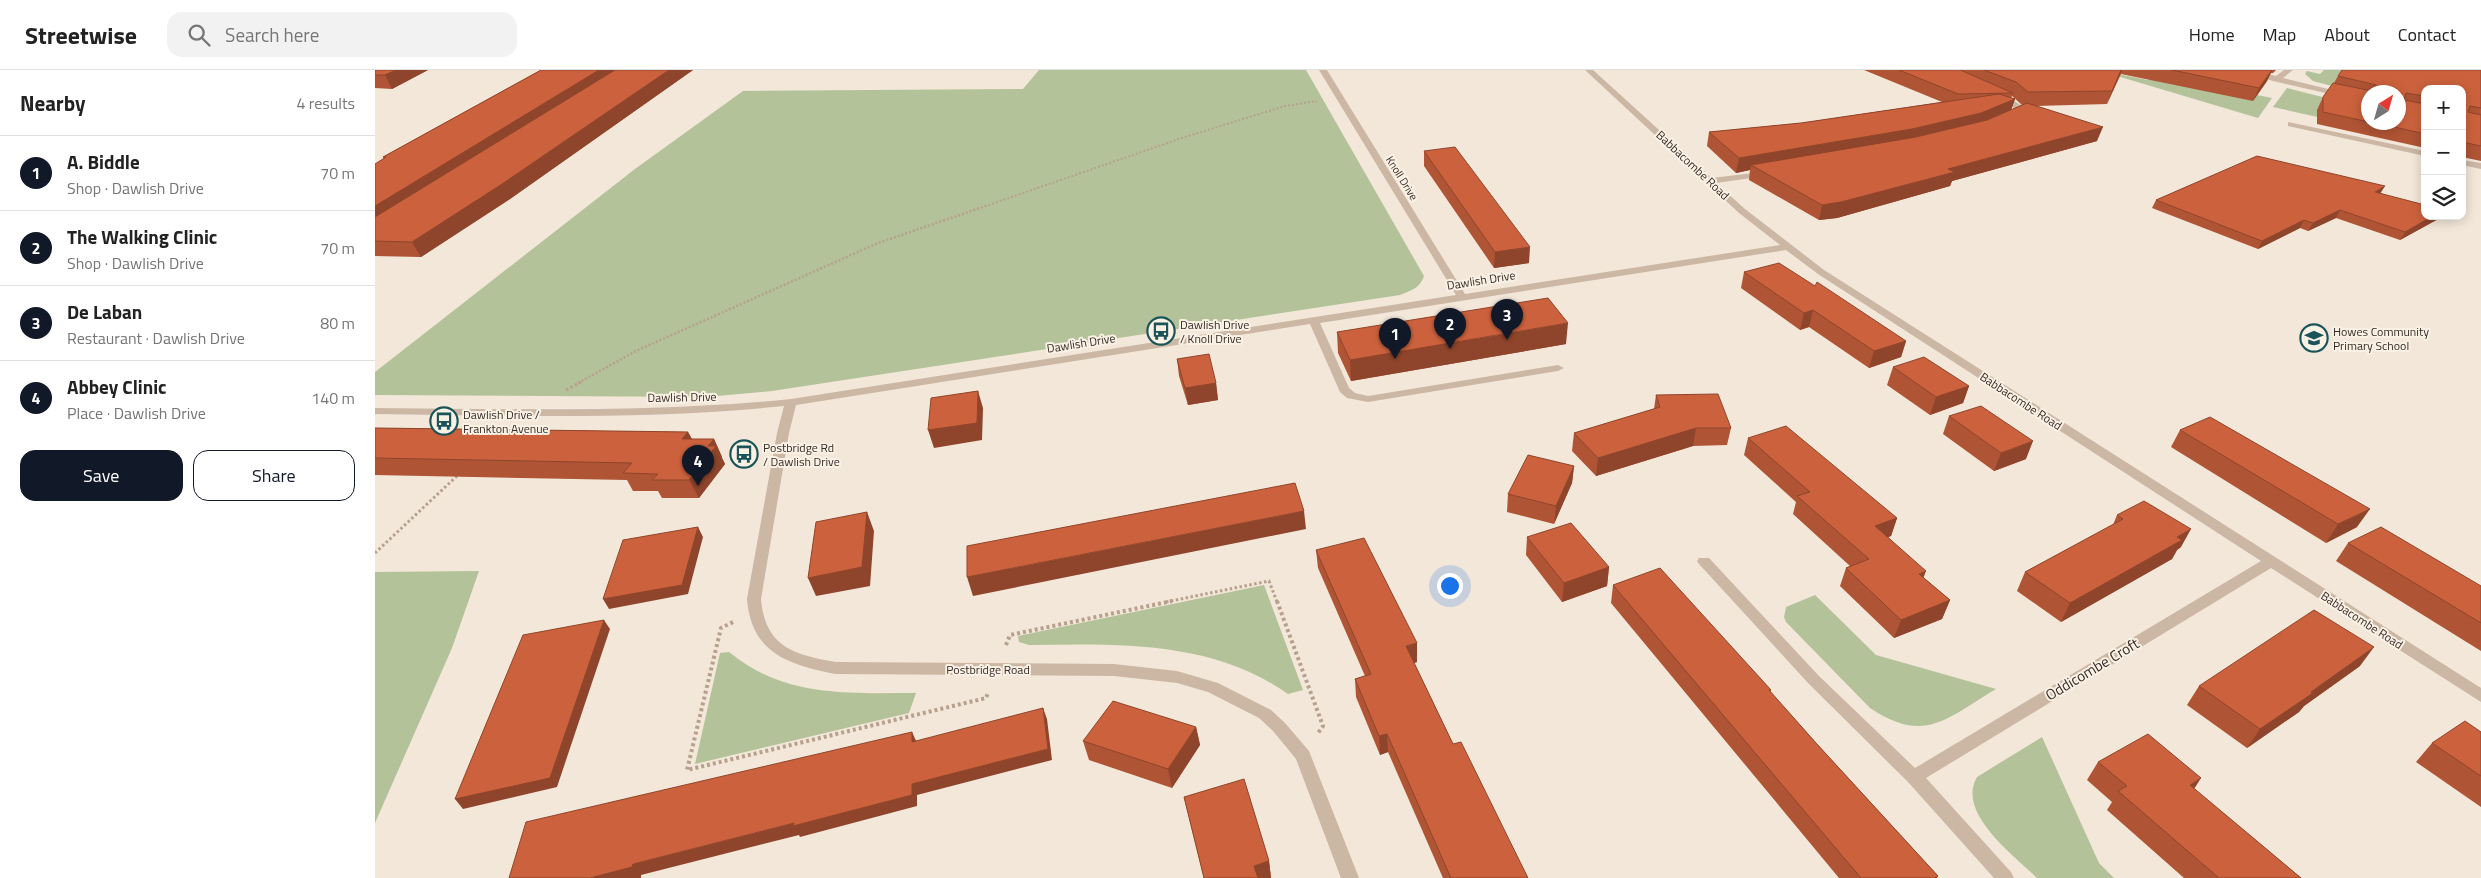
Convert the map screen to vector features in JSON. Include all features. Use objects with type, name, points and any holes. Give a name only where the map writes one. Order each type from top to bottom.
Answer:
[{"type":"street","name":"Knoll Drive","points":[[1323,70],[1462,297]]},
{"type":"street","name":"Babbacombe Road","points":[[1589,70],[1742,211],[1821,272],[2481,696]]},
{"type":"street","points":[[2242,70],[2361,100]]},
{"type":"street","points":[[2276,79],[2289,70]]},
{"type":"street","points":[[1990,92],[2008,99],[2018,107],[2019,112],[2004,120]]},
{"type":"street","points":[[2291,124],[2421,153]]},
{"type":"street","points":[[2466,163],[2481,166]]},
{"type":"street","points":[[1711,182],[1780,170]]},
{"type":"street","name":"Dawlish Drive","points":[[375,410],[525,413],[707,411],[791,402],[1787,247]]},
{"type":"street","points":[[1313,320],[1344,390],[1358,398],[1368,399],[1558,368]]},
{"type":"street","name":"Postbridge Road","points":[[791,402],[783,433],[754,600],[756,623],[770,644],[806,662],[835,668],[1114,670],[1177,677],[1213,687],[1265,714],[1279,727],[1303,756],[1350,878]]},
{"type":"street","points":[[1704,561],[1815,680],[1914,777],[2005,878]]},
{"type":"street","name":"Oddicombe Croft","points":[[1914,777],[2271,561]]},
{"type":"path","points":[[525,413],[637,350],[879,243],[1182,138],[1285,106],[1340,98]]},
{"type":"path","points":[[375,553],[461,473]]},
{"type":"green space","points":[[1039,70],[1306,70],[1424,276],[1422,280],[1415,288],[1400,295],[772,391],[706,397],[375,395],[375,372],[635,169],[743,91],[1023,89]]},
{"type":"green space","points":[[2097,70],[2148,80],[2154,74],[2272,98],[2258,118]]},
{"type":"green space","points":[[2324,70],[2344,70],[2332,86],[2313,81],[2305,74],[2307,71],[2320,74]]},
{"type":"green space","points":[[2287,88],[2334,100],[2361,117],[2361,127],[2273,107]]},
{"type":"green space","points":[[2406,127],[2421,138],[2421,140],[2376,130],[2406,130]]},
{"type":"green space","points":[[479,571],[452,648],[375,823],[375,572]]},
{"type":"green space","points":[[1264,585],[1303,690],[1288,694],[1258,676],[1228,663],[1163,649],[1097,645],[1029,645],[1019,642],[1018,636]]},
{"type":"green space","points":[[1815,595],[1876,655],[1996,689],[1949,718],[1935,723],[1921,726],[1906,725],[1889,719],[1870,708],[1786,622],[1784,617],[1786,607]]},
{"type":"green space","points":[[729,652],[750,667],[772,678],[795,685],[818,690],[842,692],[916,693],[909,713],[695,764],[720,653]]},
{"type":"green space","points":[[2042,737],[2099,863],[2114,878],[2037,878],[2002,845],[1981,819],[1974,805],[1973,791],[1977,777]]},
{"type":"building","points":[[375,70],[396,70],[385,75],[375,75]]},
{"type":"building","points":[[541,70],[599,70],[375,206],[375,164],[386,157],[383,157]]},
{"type":"building","points":[[615,70],[669,70],[502,184],[412,242],[375,241],[375,217]]},
{"type":"building","points":[[1899,70],[1960,70],[2013,93],[1958,94]]},
{"type":"building","points":[[1984,70],[2121,70],[2112,91],[2028,92],[2016,82]]},
{"type":"building","points":[[2172,70],[2272,70],[2259,88]]},
{"type":"building","points":[[2342,70],[2481,70],[2481,108],[2470,106],[2468,112],[2481,115],[2481,146],[2466,143],[2466,85],[2421,85],[2421,95],[2406,93],[2406,85],[2376,85],[2338,76]]},
{"type":"building","points":[[2333,83],[2361,89],[2361,120],[2323,112],[2323,97]]},
{"type":"building","points":[[1999,94],[2015,99],[1981,113],[1912,129],[1739,158],[1709,132],[1801,123]]},
{"type":"building","points":[[2406,100],[2421,103],[2421,133],[2406,130]]},
{"type":"building","points":[[2027,103],[2103,127],[1948,169],[1955,172],[1841,202],[1822,205],[1751,165],[1916,137],[1987,120]]},
{"type":"building","points":[[1455,147],[1530,247],[1495,252],[1424,151]]},
{"type":"building","points":[[2257,156],[2385,186],[2375,192],[2421,204],[2421,220],[2426,220],[2405,232],[2340,210],[2313,223],[2304,220],[2262,241],[2156,200]]},
{"type":"building","points":[[1779,263],[1815,286],[1817,282],[1906,341],[1874,351],[1813,310],[1804,313],[1744,272]]},
{"type":"building","points":[[1548,298],[1568,323],[1350,360],[1337,332]]},
{"type":"building","points":[[1209,354],[1216,383],[1185,388],[1177,359]]},
{"type":"building","points":[[1924,357],[1969,386],[1936,397],[1893,367]]},
{"type":"building","points":[[978,391],[977,423],[928,430],[931,398]]},
{"type":"building","points":[[1718,394],[1731,428],[1696,428],[1598,458],[1574,433],[1660,407],[1656,395]]},
{"type":"building","points":[[1981,406],[2033,441],[2001,453],[1949,416]]},
{"type":"building","points":[[2210,417],[2370,509],[2338,524],[2180,430]]},
{"type":"building","points":[[1786,426],[1897,518],[1875,526],[1926,571],[1919,574],[1950,600],[1901,620],[1846,568],[1869,559],[1797,496],[1810,492],[1748,438]]},
{"type":"building","points":[[375,428],[688,432],[682,439],[714,439],[708,446],[716,446],[689,480],[652,480],[658,474],[623,473],[632,463],[375,458]]},
{"type":"building","points":[[1528,455],[1574,466],[1556,506],[1508,494]]},
{"type":"building","points":[[1295,483],[1304,511],[967,577],[967,546]]},
{"type":"building","points":[[2144,501],[2191,529],[2177,537],[2182,540],[2070,603],[2025,572],[2123,519],[2117,515]]},
{"type":"building","points":[[867,512],[862,567],[808,578],[816,522]]},
{"type":"building","points":[[1571,523],[1609,567],[1564,583],[1527,537]]},
{"type":"building","points":[[698,527],[682,585],[603,599],[623,540]]},
{"type":"building","points":[[2381,527],[2481,586],[2481,623],[2348,543]]},
{"type":"building","points":[[1364,538],[1417,643],[1406,646],[1453,744],[1461,742],[1528,878],[1451,878],[1387,734],[1379,736],[1355,679],[1371,674],[1316,550]]},
{"type":"building","points":[[1660,568],[1938,876],[1934,878],[1861,878],[1613,585]]},
{"type":"building","points":[[2314,610],[2374,647],[2311,692],[2313,693],[2260,729],[2199,686]]},
{"type":"building","points":[[604,620],[550,778],[455,799],[523,635]]},
{"type":"building","points":[[1113,701],[1196,727],[1168,769],[1083,741]]},
{"type":"building","points":[[1043,708],[1048,749],[912,784],[912,795],[793,826],[794,823],[633,864],[632,867],[590,878],[509,878],[526,822],[912,732],[912,742]]},
{"type":"building","points":[[2465,721],[2481,732],[2481,776],[2432,743]]},
{"type":"building","points":[[2148,734],[2201,778],[2190,785],[2301,878],[2219,878],[2118,791],[2127,786],[2098,762]]},
{"type":"building","points":[[1244,779],[1269,861],[1254,866],[1258,878],[1204,878],[1184,797]]},
{"type":"place","name":"Dawlish Drive / Knoll Drive","points":[[1161,331]]},
{"type":"place","name":"Howes Community Primary School","points":[[2314,338]]},
{"type":"place","name":"De Laban","points":[[1507,340]]},
{"type":"place","name":"The Walking Clinic","points":[[1450,349]]},
{"type":"place","name":"A. Biddle","points":[[1395,359]]},
{"type":"place","name":"Dawlish Drive / Frankton Avenue","points":[[444,421]]},
{"type":"place","name":"Postbridge Rd / Dawlish Drive","points":[[744,454]]},
{"type":"place","name":"Abbey Clinic","points":[[698,486]]}]
